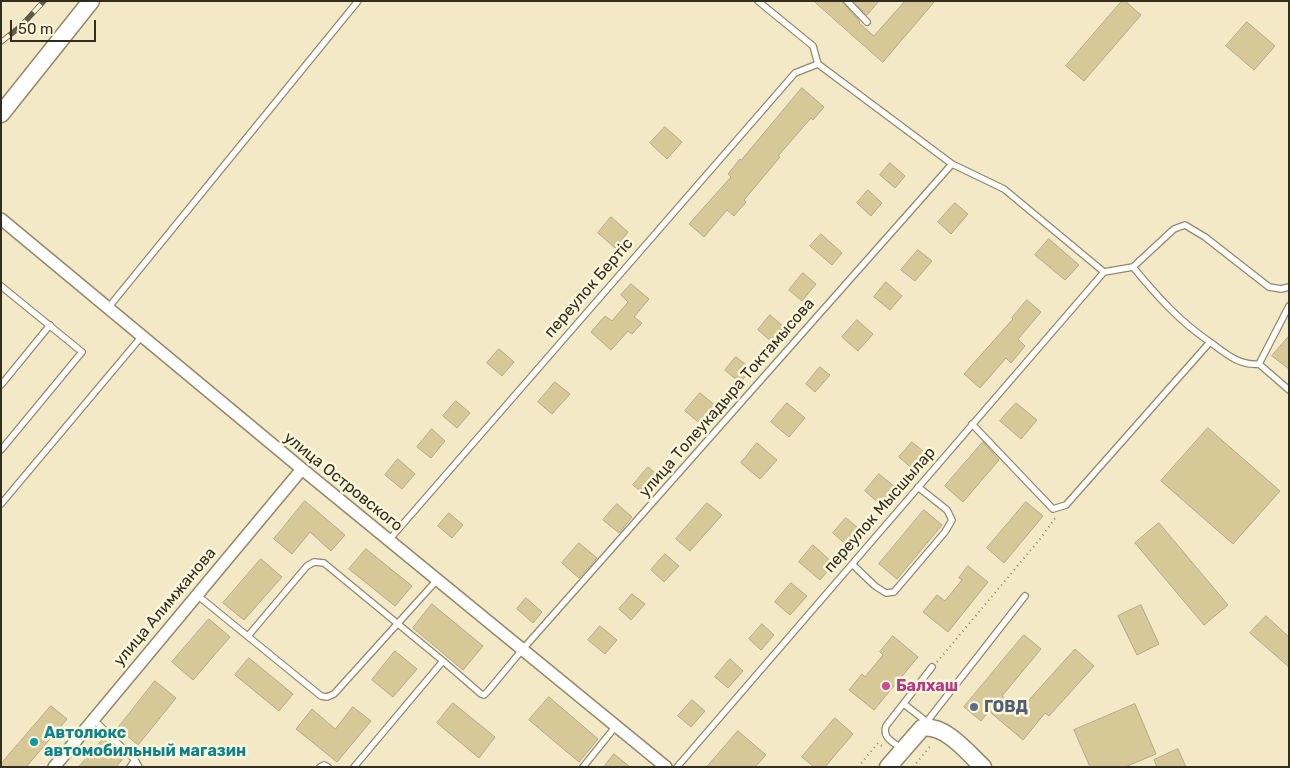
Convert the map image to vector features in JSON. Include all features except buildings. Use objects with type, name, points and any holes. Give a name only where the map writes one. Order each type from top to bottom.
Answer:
[{"type":"street","points":[[1,114],[91,1]]},
{"type":"street","name":"улица Островского","points":[[1,219],[302,469],[666,767]]},
{"type":"street","name":"улица Алимжанова","points":[[54,767],[302,469]]},
{"type":"street","points":[[895,758],[925,725],[943,731],[983,767]]},
{"type":"lane","points":[[108,308],[358,1]]},
{"type":"lane","points":[[758,1],[814,46],[818,64],[952,164],[1004,189],[1104,272],[1133,268],[1174,229],[1185,225],[1206,237],[1269,287],[1289,288]]},
{"type":"lane","points":[[847,1],[867,22]]},
{"type":"lane","name":"переулок Бертіс","points":[[389,540],[795,73],[818,64]]},
{"type":"lane","name":"улица Толеукадыра Токтамысова","points":[[443,661],[484,695],[952,164]]},
{"type":"lane","points":[[1133,268],[1159,298],[1197,333],[1237,361],[1249,365],[1259,364],[1289,390]]},
{"type":"lane","name":"переулок Мысшылар","points":[[677,767],[1104,272]]},
{"type":"lane","points":[[1,286],[82,352],[1,450]]},
{"type":"lane","points":[[1259,364],[1289,306]]},
{"type":"lane","points":[[1,385],[50,326]]},
{"type":"lane","points":[[1,504],[142,336]]},
{"type":"lane","points":[[972,424],[1053,509],[1066,505],[1210,342]]},
{"type":"lane","points":[[852,564],[875,586],[886,593],[894,592],[945,532],[952,520],[947,510],[918,487]]},
{"type":"lane","points":[[248,636],[307,566],[319,562],[332,568],[443,661],[354,767]]},
{"type":"lane","points":[[197,594],[321,696],[327,697],[334,694],[437,580]]},
{"type":"lane","points":[[904,704],[925,725],[1024,596]]},
{"type":"lane","points":[[895,758],[885,736],[886,726],[932,668]]},
{"type":"lane","points":[[93,718],[135,760],[139,767]]},
{"type":"lane","points":[[583,767],[616,726]]},
{"type":"lane","points":[[130,767],[135,760]]},
{"type":"lane","points":[[320,767],[324,765],[328,767]]},
{"type":"path","points":[[932,668],[970,620],[1040,539],[1066,505]]},
{"type":"path","points":[[913,767],[943,731]]},
{"type":"path","points":[[858,767],[878,743],[895,758]]},
{"type":"railway","points":[[1,42],[21,26],[44,1]]},
{"type":"place","name":"Балхаш","points":[[886,686]]},
{"type":"place","name":"ГОВД","points":[[974,707]]},
{"type":"place","name":"Автолюкс автомобильный магазин","points":[[34,742]]}]
